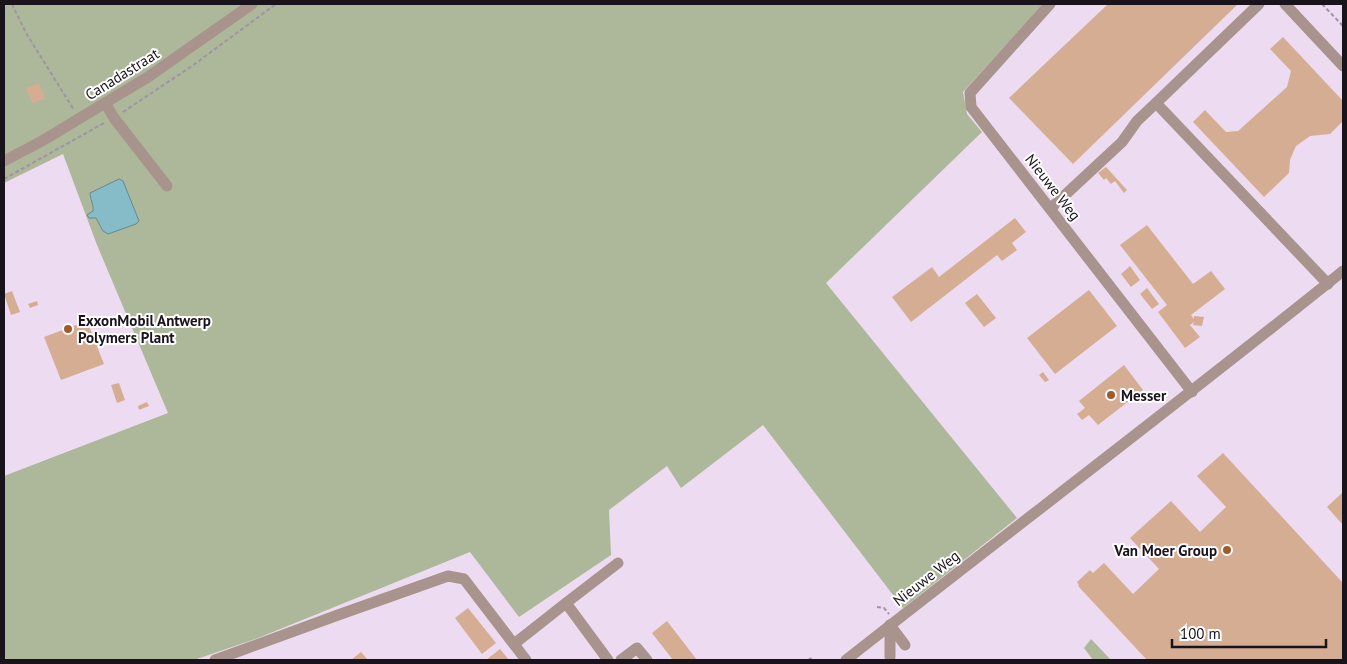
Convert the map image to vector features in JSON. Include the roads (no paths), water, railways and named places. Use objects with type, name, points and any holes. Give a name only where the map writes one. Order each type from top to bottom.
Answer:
[{"type":"street","name":"Canadastraat","points":[[4,161],[42,141],[148,77],[252,4]]},
{"type":"street","name":"Nieuwe Weg","points":[[1050,4],[970,93],[971,107],[1192,392]]},
{"type":"street","points":[[1051,208],[1122,142],[1156,103],[1259,4]]},
{"type":"street","points":[[1285,4],[1343,66]]},
{"type":"street","points":[[105,103],[114,118],[167,186]]},
{"type":"street","points":[[1156,103],[1328,284]]},
{"type":"street","name":"Nieuwe Weg","points":[[846,660],[1192,392],[1343,272]]},
{"type":"street","points":[[514,644],[618,563]]},
{"type":"street","points":[[215,660],[448,576],[464,579],[526,660]]},
{"type":"street","points":[[566,603],[608,660]]},
{"type":"street","points":[[890,625],[905,645]]},
{"type":"street","points":[[890,625],[890,657]]},
{"type":"street","points":[[621,660],[637,648],[647,660]]},
{"type":"water","points":[[119,179],[123,181],[139,221],[136,224],[108,234],[103,231],[96,218],[89,218],[87,215],[93,211],[90,193]]},
{"type":"place","name":"ExxonMobil Antwerp Polymers Plant","points":[[68,329]]},
{"type":"place","name":"Messer","points":[[1111,395]]},
{"type":"place","name":"Van Moer Group","points":[[1227,550]]}]
